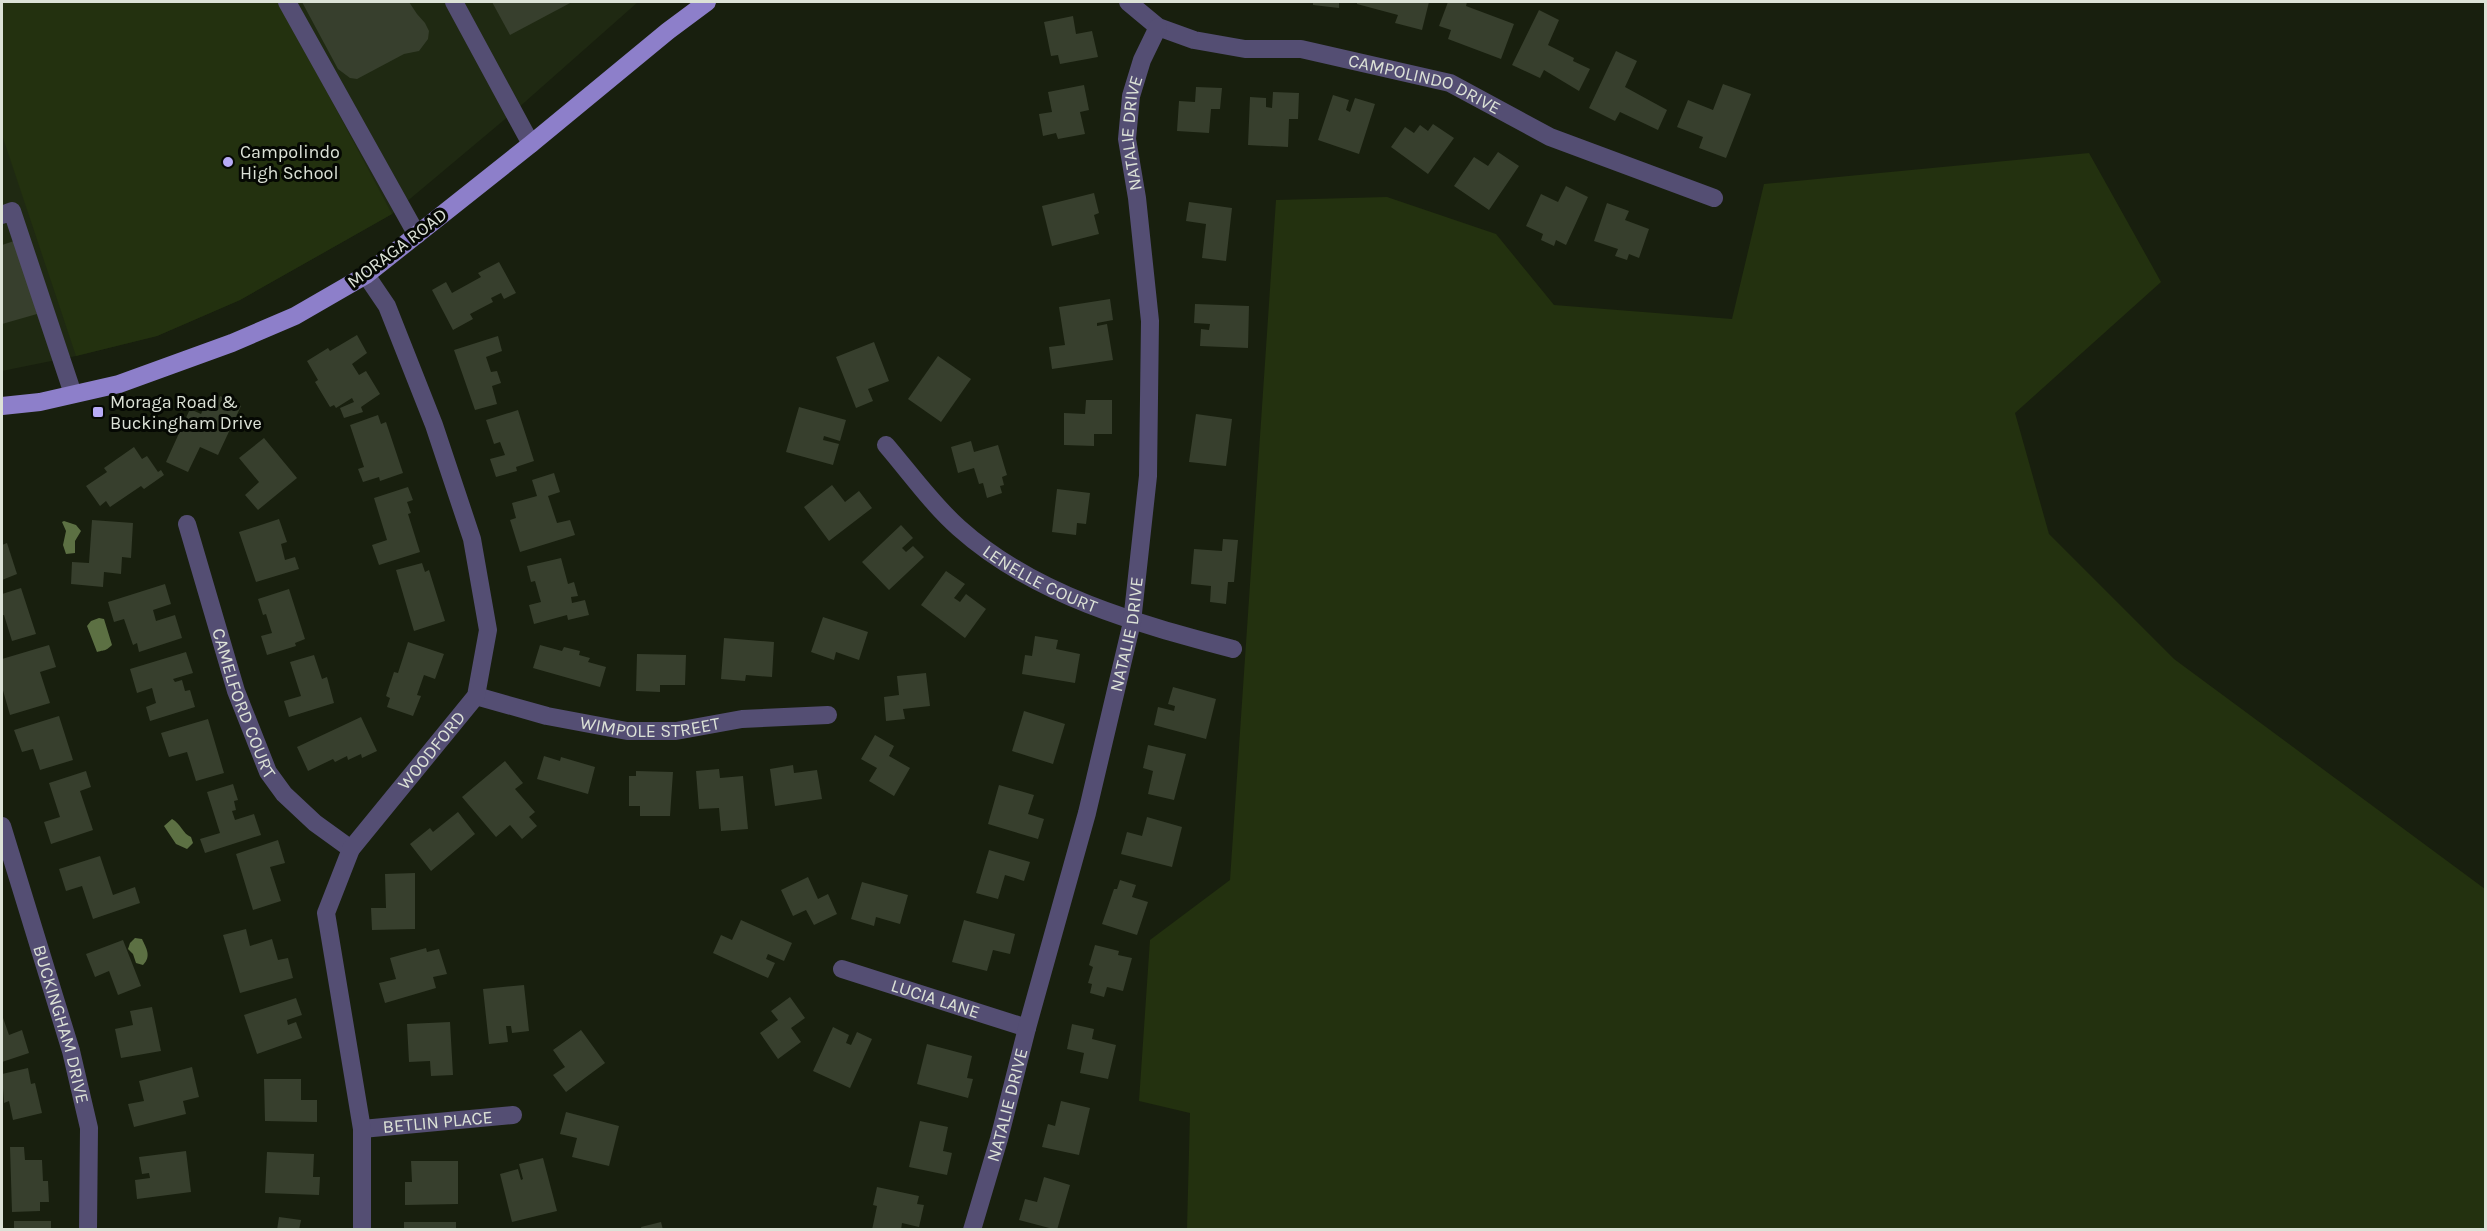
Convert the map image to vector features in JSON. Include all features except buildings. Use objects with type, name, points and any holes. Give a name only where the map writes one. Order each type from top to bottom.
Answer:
[{"type":"main road","name":"MORAGA ROAD","points":[[2,406],[40,402],[119,384],[295,316],[366,275],[707,2]]},
{"type":"street","points":[[287,2],[417,235]]},
{"type":"street","points":[[454,2],[531,144]]},
{"type":"street","name":"CAMPOLINDO DRIVE","points":[[1128,2],[1158,27],[1194,40],[1245,49],[1300,49],[1450,83],[1550,137],[1714,198]]},
{"type":"street","name":"NATALIE DRIVE","points":[[972,1230],[1088,813],[1132,622],[1148,476],[1150,321],[1137,198],[1127,139],[1131,96],[1142,60],[1158,27]]},
{"type":"street","points":[[2,214],[12,211],[73,394]]},
{"type":"street","name":"WOODFORD","points":[[362,1230],[362,1129],[326,913],[351,849],[476,696],[488,630],[472,539],[434,425],[387,306],[366,275]]},
{"type":"street","name":"LENELLE COURT","points":[[886,446],[959,529],[1032,580],[1132,622],[1233,649]]},
{"type":"street","name":"CAMELFORD COURT","points":[[187,524],[236,691],[268,772],[284,794],[315,823],[351,849]]},
{"type":"street","name":"WIMPOLE STREET","points":[[476,696],[547,716],[627,731],[676,731],[742,719],[828,715]]},
{"type":"street","name":"BUCKINGHAM DRIVE","points":[[2,826],[71,1051],[88,1128],[88,1230]]},
{"type":"street","name":"LUCIA LANE","points":[[842,969],[1027,1029]]},
{"type":"street","name":"BETLIN PLACE","points":[[362,1129],[513,1115]]},
{"type":"shaded area","name":"Campolindo High School","points":[[2,2],[638,2],[517,109],[392,214],[240,300],[157,336],[2,371]]},
{"type":"shaded area","name":"Campolindo High School","points":[[2,2],[279,2],[392,214],[240,300],[157,336],[76,356],[2,135]]},
{"type":"shaded area","points":[[2089,153],[2161,282],[2015,413],[2049,534],[2174,659],[2485,889],[2485,1229],[1187,1229],[1190,1113],[1139,1101],[1150,940],[1230,880],[1276,200],[1387,197],[1496,234],[1554,305],[1732,319],[1764,184]]},
{"type":"shaded area","points":[[62,522],[76,525],[81,531],[75,541],[75,553],[66,554],[63,545],[66,531]]},
{"type":"shaded area","points":[[104,619],[112,645],[106,650],[97,652],[87,626],[91,621]]},
{"type":"shaded area","points":[[172,819],[191,837],[193,843],[187,849],[176,844],[164,826]]},
{"type":"shaded area","points":[[135,938],[142,939],[148,955],[143,965],[136,963],[133,954],[128,949]]},
{"type":"place","name":"Campolindo High School","points":[[228,162]]},
{"type":"place","name":"Moraga Road & Buckingham Drive","points":[[98,412]]}]
